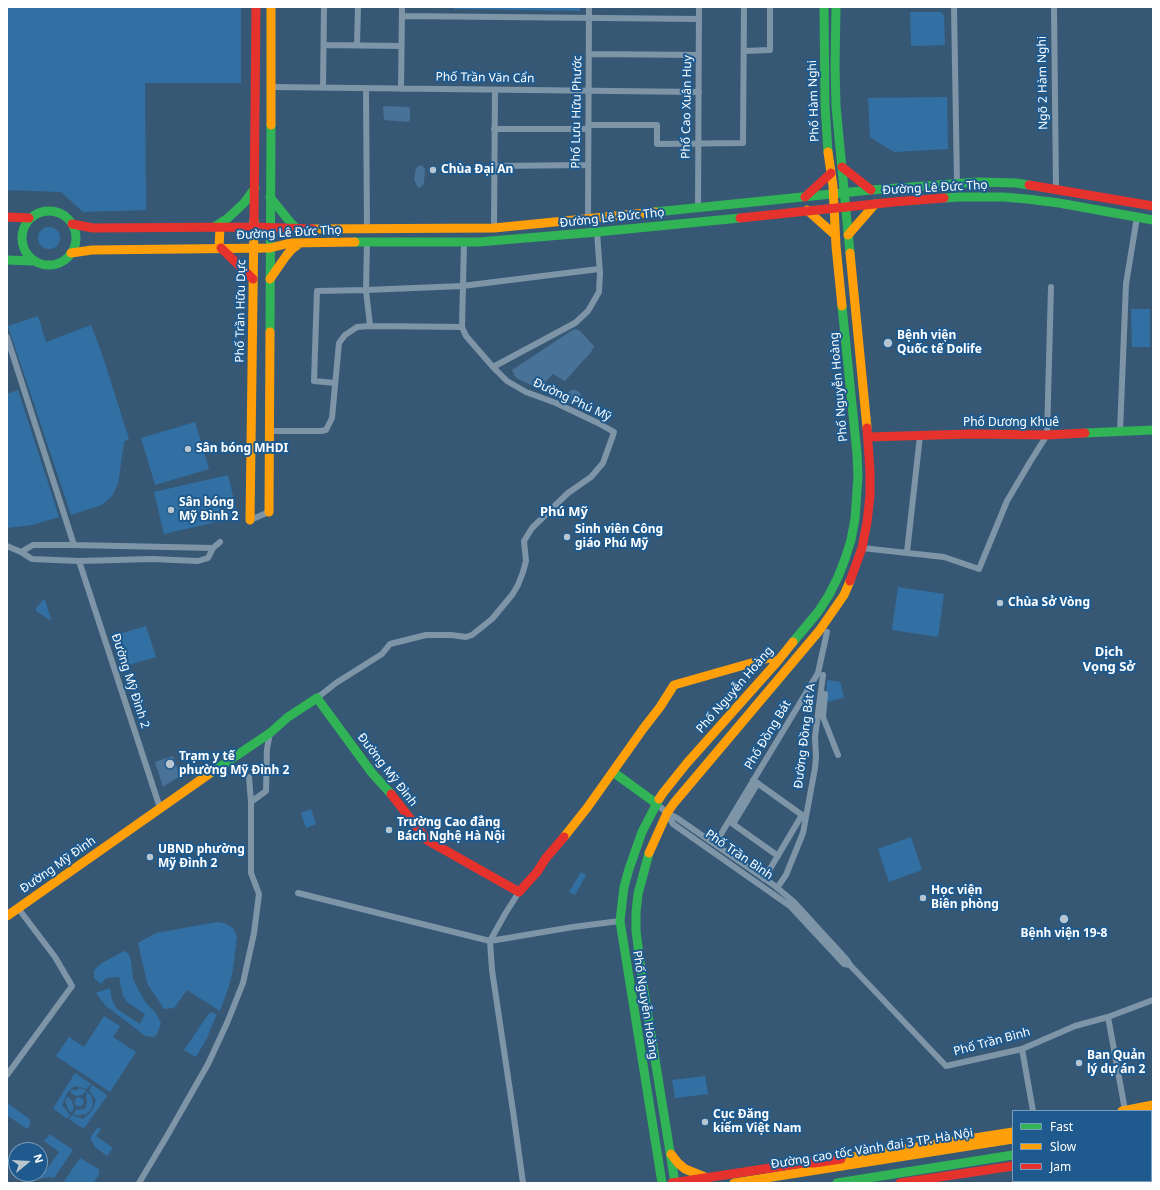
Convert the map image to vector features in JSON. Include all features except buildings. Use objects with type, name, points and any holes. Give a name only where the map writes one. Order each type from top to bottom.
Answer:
[{"type":"main road","name":"Phố Trần Hữu Dực","points":[[250,520],[256,7]]},
{"type":"main road","points":[[269,512],[271,7]]},
{"type":"main road","name":"Phố Hàm Nghi","points":[[824,7],[825,106],[834,208]]},
{"type":"main road","name":"Phố Hàm Nghi","points":[[836,7],[836,106],[846,207]]},
{"type":"main road","points":[[825,49],[835,48]]},
{"type":"main road","points":[[842,167],[871,190]]},
{"type":"main road","points":[[805,197],[831,173]]},
{"type":"main road","points":[[253,279],[220,248],[217,227],[244,203],[255,185],[270,182]]},
{"type":"main road","name":"Đường Lê Đức Thọ","points":[[72,224],[93,228],[254,226],[308,230],[367,228],[494,228],[871,190],[978,182],[1010,183],[1056,189],[1153,206]]},
{"type":"main road","points":[[270,197],[287,219],[298,229]]},
{"type":"main road","name":"Đường Lê Đức Thọ","points":[[71,253],[92,250],[270,248],[304,243],[464,243],[596,232],[942,197],[1010,198],[1059,203],[1153,220]]},
{"type":"main road","points":[[848,235],[875,204]]},
{"type":"main road","name":"Phố Nguyễn Hoàng","points":[[674,1181],[636,931],[638,894],[651,846],[667,813],[819,631],[844,595],[862,548],[870,496],[870,471],[846,207]]},
{"type":"main road","name":"Phố Nguyễn Hoàng","points":[[662,1180],[620,921],[624,887],[642,832],[663,793],[687,763],[818,612],[838,577],[851,540],[855,519],[858,476],[850,372],[835,235],[834,208]]},
{"type":"main road","points":[[807,210],[835,235]]},
{"type":"main road","points":[[7,260],[33,261],[44,265],[52,265],[66,259],[71,253],[75,244],[76,234],[72,224],[64,215],[52,211],[43,211],[34,214],[29,218],[22,231],[21,238],[25,252],[33,261]]},
{"type":"main road","points":[[7,217],[29,218]]},
{"type":"main road","points":[[270,279],[286,256],[304,243],[308,230]]},
{"type":"main road","points":[[850,372],[862,371]]},
{"type":"main road","name":"Phố Dương Khuê","points":[[868,437],[971,434],[1047,435],[1153,430]]},
{"type":"main road","points":[[519,892],[537,872],[546,858],[587,808],[660,707],[674,685],[769,658],[776,662]]},
{"type":"main road","name":"Đường Mỹ Đình","points":[[7,916],[160,808],[270,733],[288,717],[317,698],[372,773],[393,796],[426,840],[519,892]]},
{"type":"main road","name":"Phố Trần Bình","points":[[613,772],[656,804]]},
{"type":"main road","points":[[1123,1110],[1153,1106]]},
{"type":"main road","points":[[662,1180],[674,1181],[707,1178],[1012,1133]]},
{"type":"main road","points":[[961,1147],[1012,1133]]},
{"type":"main road","name":"Đường cao tốc Vành đai 3 TP. Hà Nội","points":[[734,1183],[1012,1139]]},
{"type":"main road","points":[[671,1154],[678,1163],[685,1168],[707,1178]]},
{"type":"main road","points":[[837,1183],[1012,1155]]},
{"type":"main road","points":[[963,1163],[1012,1162]]},
{"type":"main road","points":[[900,1183],[956,1179],[1012,1166]]},
{"type":"street","points":[[323,88],[324,7]]},
{"type":"street","points":[[357,45],[358,7]]},
{"type":"street","points":[[401,88],[402,7]]},
{"type":"street","name":"Phố Lưu Hữu Phước","points":[[588,218],[589,7]]},
{"type":"street","name":"Phố Cao Xuân Huy","points":[[698,207],[699,7]]},
{"type":"street","points":[[494,129],[657,125],[657,144],[743,143],[744,7]]},
{"type":"street","points":[[744,51],[770,50],[770,7]]},
{"type":"street","points":[[954,7],[957,183]]},
{"type":"street","name":"Ngõ 2 Hàm Nghi","points":[[1054,7],[1056,189]]},
{"type":"street","points":[[402,16],[699,19]]},
{"type":"street","points":[[324,45],[401,46]]},
{"type":"street","points":[[589,54],[699,55]]},
{"type":"street","name":"Phố Trần Văn Cẩn","points":[[271,87],[698,92]]},
{"type":"street","points":[[366,88],[367,228]]},
{"type":"street","points":[[494,228],[495,90]]},
{"type":"street","points":[[494,166],[588,165]]},
{"type":"street","points":[[1120,432],[1126,284],[1137,217]]},
{"type":"street","points":[[493,367],[575,323],[588,311],[599,292],[600,273],[596,232]]},
{"type":"street","points":[[367,242],[366,290],[370,326]]},
{"type":"street","points":[[270,431],[326,430],[332,418],[339,344],[345,335],[357,327],[462,327],[464,243]]},
{"type":"street","points":[[335,383],[314,381],[317,291],[462,286],[599,269]]},
{"type":"street","points":[[862,548],[944,557],[979,568],[1007,501],[1047,435],[1051,287]]},
{"type":"street","name":"Đường Phú Mỹ","points":[[317,698],[336,683],[382,654],[390,644],[426,635],[451,634],[466,637],[472,635],[492,619],[512,595],[518,585],[526,561],[524,541],[532,528],[568,493],[591,477],[603,463],[614,432],[556,403],[526,392],[508,381],[493,367],[466,336],[462,327]]},
{"type":"street","points":[[7,337],[74,545]]},
{"type":"street","points":[[907,552],[920,436]]},
{"type":"street","points":[[250,520],[269,512]]},
{"type":"street","points":[[7,546],[32,559],[152,559],[198,561],[208,558],[213,548],[220,542]]},
{"type":"street","points":[[21,552],[34,545],[213,548]]},
{"type":"street","name":"Đường Mỹ Đình 2","points":[[79,560],[160,808]]},
{"type":"street","name":"Phố Đồng Bát","points":[[715,844],[756,782],[818,673],[827,632]]},
{"type":"street","name":"Đường Đồng Bát A","points":[[777,888],[786,875],[802,833],[815,762],[815,737],[824,676],[823,718],[838,755]]},
{"type":"street","points":[[251,802],[266,791],[270,733]]},
{"type":"street","points":[[139,1183],[208,1064],[227,1024],[243,983],[254,933],[259,894],[251,873],[251,802],[249,777]]},
{"type":"street","points":[[764,879],[778,856],[802,815],[756,782],[733,824],[778,856]]},
{"type":"street","name":"Phố Trần Bình","points":[[656,804],[777,888],[794,902],[850,965],[946,1066],[1022,1049],[1075,1026],[1108,1017],[1153,1000]]},
{"type":"street","name":"Phố Trần Bình","points":[[667,813],[673,824],[790,906],[844,964],[850,965]]},
{"type":"street","points":[[519,892],[490,941],[492,970],[523,1183]]},
{"type":"street","points":[[298,893],[490,941],[573,927],[620,921]]},
{"type":"street","points":[[7,1075],[72,986],[55,957],[18,908]]},
{"type":"street","points":[[1108,1017],[1123,1110]]},
{"type":"street","points":[[1022,1049],[1033,1110]]},
{"type":"shaded area","points":[[7,7],[241,7],[241,83],[145,83],[146,210],[83,212],[61,192],[7,190]]},
{"type":"shaded area","points":[[454,7],[580,7],[580,11],[454,9]]},
{"type":"shaded area","points":[[910,12],[941,12],[944,16],[945,45],[911,46]]},
{"type":"shaded area","points":[[947,97],[948,149],[894,152],[870,137],[868,98]]},
{"type":"shaded area","points":[[384,106],[409,107],[410,120],[408,122],[384,120]]},
{"type":"shaded area","points":[[421,165],[425,169],[424,183],[419,188],[414,179],[416,168]]},
{"type":"shaded area","points":[[49,227],[57,230],[60,238],[57,246],[49,249],[41,246],[38,238],[41,230]]},
{"type":"shaded area","points":[[1131,309],[1150,309],[1150,347],[1132,347]]},
{"type":"shaded area","points":[[38,316],[46,342],[91,325],[102,354],[129,439],[124,442],[118,484],[112,496],[102,505],[71,515],[8,326]]},
{"type":"shaded area","points":[[574,329],[579,330],[594,346],[591,352],[565,381],[553,374],[540,387],[531,385],[516,378],[512,370]]},
{"type":"shaded area","points":[[18,390],[59,517],[32,525],[7,528],[7,394]]},
{"type":"shaded area","points":[[571,390],[576,390],[581,394],[579,398],[573,396],[570,401],[565,396]]},
{"type":"shaded area","points":[[195,422],[209,469],[155,485],[141,438]]},
{"type":"shaded area","points":[[228,475],[238,517],[164,534],[154,492]]},
{"type":"shaded area","points":[[898,587],[944,594],[938,637],[892,630]]},
{"type":"shaded area","points":[[43,600],[45,600],[51,619],[50,620],[36,611],[36,608]]},
{"type":"shaded area","points":[[146,626],[156,657],[125,666],[116,635]]},
{"type":"shaded area","points":[[827,680],[840,682],[844,698],[826,702]]},
{"type":"shaded area","points":[[173,756],[180,776],[163,787],[155,762]]},
{"type":"shaded area","points":[[311,809],[316,824],[306,828],[301,813]]},
{"type":"shaded area","points":[[911,837],[922,870],[889,882],[878,849]]},
{"type":"shaded area","points":[[581,872],[586,875],[575,895],[569,892]]},
{"type":"shaded area","points":[[217,922],[224,923],[233,928],[237,936],[233,969],[229,986],[220,1011],[187,990],[174,1008],[164,1009],[147,983],[138,943],[156,933]]},
{"type":"shaded area","points":[[124,951],[128,953],[131,960],[133,979],[139,991],[146,1003],[155,1012],[161,1023],[157,1034],[154,1037],[145,1036],[106,1006],[96,993],[110,988],[112,1000],[117,1009],[140,1024],[145,1014],[127,1002],[123,996],[119,977],[106,978],[101,984],[94,978],[94,970],[102,963]]},
{"type":"shaded area","points":[[210,1012],[216,1014],[216,1016],[207,1038],[196,1057],[184,1050]]},
{"type":"shaded area","points":[[104,1016],[120,1026],[113,1037],[136,1052],[110,1092],[56,1056],[69,1037],[84,1047]]},
{"type":"shaded area","points":[[75,1073],[91,1084],[87,1089],[75,1086],[67,1093],[62,1105],[70,1115],[66,1118],[54,1109],[54,1107]]},
{"type":"shaded area","points":[[705,1076],[708,1094],[675,1098],[672,1080]]},
{"type":"shaded area","points":[[92,1085],[107,1096],[83,1128],[69,1119],[72,1115],[83,1119],[92,1111],[96,1100],[89,1090]]},
{"type":"shaded area","points":[[79,1088],[86,1091],[82,1095],[75,1096],[70,1092],[72,1090],[77,1090]]},
{"type":"shaded area","points":[[87,1092],[92,1098],[93,1103],[91,1110],[85,1115],[82,1114],[79,1116],[73,1114],[76,1110],[84,1109],[86,1107]]},
{"type":"shaded area","points":[[67,1096],[72,1101],[74,1108],[71,1113],[65,1102]]},
{"type":"shaded area","points":[[79,1097],[84,1102],[79,1107],[74,1102]]},
{"type":"shaded area","points":[[7,1103],[30,1120],[30,1125],[27,1129],[8,1116],[7,1117]]},
{"type":"shaded area","points":[[98,1127],[101,1129],[96,1136],[113,1148],[107,1156],[95,1147],[90,1138]]},
{"type":"shaded area","points":[[49,1135],[51,1135],[73,1150],[54,1178],[48,1177],[48,1168],[59,1152],[48,1144],[48,1142],[44,1141]]},
{"type":"shaded area","points":[[80,1158],[97,1168],[99,1170],[99,1175],[93,1183],[63,1183]]},
{"type":"traffic: fast","points":[[824,7],[825,105],[828,152]]},
{"type":"traffic: fast","points":[[836,7],[836,106],[850,253]]},
{"type":"traffic: fast","points":[[270,332],[271,125]]},
{"type":"traffic: fast","points":[[655,212],[871,190],[978,182],[1016,183],[1029,185]]},
{"type":"traffic: fast","points":[[214,227],[228,218],[244,203],[255,188]]},
{"type":"traffic: fast","points":[[270,197],[297,229]]},
{"type":"traffic: fast","points":[[944,198],[1003,197],[1027,199],[1059,203],[1153,220]]},
{"type":"traffic: fast","points":[[44,211],[54,211],[64,215],[72,223],[76,233],[76,238],[76,243],[72,253],[64,261],[54,265],[44,265],[34,261],[26,253],[22,243],[22,233],[26,223],[34,215],[44,211]]},
{"type":"traffic: fast","points":[[355,242],[479,242],[740,218]]},
{"type":"traffic: fast","points":[[7,260],[33,261]]},
{"type":"traffic: fast","points":[[793,642],[818,612],[829,595],[845,559],[851,540],[855,519],[858,476],[857,454],[842,306]]},
{"type":"traffic: fast","points":[[1085,433],[1153,430]]},
{"type":"traffic: fast","points":[[209,774],[270,733],[288,717],[317,698],[372,773],[391,794]]},
{"type":"traffic: fast","points":[[613,772],[657,804]]},
{"type":"traffic: fast","points":[[659,799],[642,832],[629,869],[624,887],[620,921],[662,1183]]},
{"type":"traffic: fast","points":[[649,853],[638,894],[636,931],[643,985],[675,1183]]},
{"type":"traffic: fast","points":[[837,1183],[1012,1155]]},
{"type":"traffic: slow","points":[[271,7],[271,125]]},
{"type":"traffic: slow","points":[[828,152],[833,186],[836,246],[842,306]]},
{"type":"traffic: slow","points":[[848,235],[875,204]]},
{"type":"traffic: slow","points":[[807,210],[835,235]]},
{"type":"traffic: slow","points":[[313,229],[494,228],[655,212]]},
{"type":"traffic: slow","points":[[250,520],[254,220]]},
{"type":"traffic: slow","points":[[219,248],[220,227]]},
{"type":"traffic: slow","points":[[71,253],[92,250],[270,248],[290,243],[355,242]]},
{"type":"traffic: slow","points":[[270,279],[286,256],[300,243]]},
{"type":"traffic: slow","points":[[850,253],[867,428]]},
{"type":"traffic: slow","points":[[269,512],[270,332]]},
{"type":"traffic: slow","points":[[649,853],[667,813],[674,803],[819,631],[844,595],[850,581]]},
{"type":"traffic: slow","points":[[659,799],[687,763],[793,642]]},
{"type":"traffic: slow","points":[[564,837],[587,808],[660,707],[674,685],[769,658],[777,662]]},
{"type":"traffic: slow","points":[[7,916],[209,774]]},
{"type":"traffic: slow","points":[[1127,1110],[1153,1105]]},
{"type":"traffic: slow","points":[[841,1159],[1012,1132]]},
{"type":"traffic: slow","points":[[734,1183],[1012,1139]]},
{"type":"traffic: slow","points":[[671,1154],[685,1169],[705,1177]]},
{"type":"traffic: jam","points":[[254,220],[256,7]]},
{"type":"traffic: jam","points":[[842,167],[871,190]]},
{"type":"traffic: jam","points":[[805,197],[831,173]]},
{"type":"traffic: jam","points":[[1029,185],[1153,206]]},
{"type":"traffic: jam","points":[[740,218],[944,198]]},
{"type":"traffic: jam","points":[[7,217],[29,218]]},
{"type":"traffic: jam","points":[[72,224],[93,228],[254,227],[313,229]]},
{"type":"traffic: jam","points":[[221,248],[253,279]]},
{"type":"traffic: jam","points":[[850,581],[862,548],[870,496],[867,428]]},
{"type":"traffic: jam","points":[[868,437],[971,434],[1047,435],[1085,433]]},
{"type":"traffic: jam","points":[[391,794],[427,840],[519,892],[537,872],[546,858],[564,837]]},
{"type":"traffic: jam","points":[[672,1183],[803,1163],[841,1159]]},
{"type":"traffic: jam","points":[[900,1183],[1012,1166]]},
{"type":"place","name":"Chùa Đại An","points":[[433,170]]},
{"type":"place","name":"Bệnh viện Quốc tế Dolife","points":[[888,343]]},
{"type":"place","name":"Sân bóng MHDI","points":[[188,449]]},
{"type":"place","name":"Sân bóng Mỹ Đình 2","points":[[171,510]]},
{"type":"place","name":"Sinh viên Công giáo Phú Mỹ","points":[[567,537]]},
{"type":"place","name":"Chùa Sở Vòng","points":[[1000,603]]},
{"type":"place","name":"Trạm y tế phường Mỹ Đình 2","points":[[170,764]]},
{"type":"place","name":"Trường Cao đẳng Bách Nghệ Hà Nội","points":[[389,830]]},
{"type":"place","name":"UBND phường Mỹ Đình 2","points":[[150,857]]},
{"type":"place","name":"Học viện Biên phòng","points":[[923,898]]},
{"type":"place","name":"Bệnh viện 19-8","points":[[1064,919]]},
{"type":"place","name":"Ban Quản lý dự án 2","points":[[1079,1063]]},
{"type":"place","name":"Cục Đăng kiểm Việt Nam","points":[[705,1122]]},
{"type":"district","name":"Phú Mỹ","points":[[564,512]]},
{"type":"district","name":"Dịch Vọng Sở","points":[[1109,660]]}]
